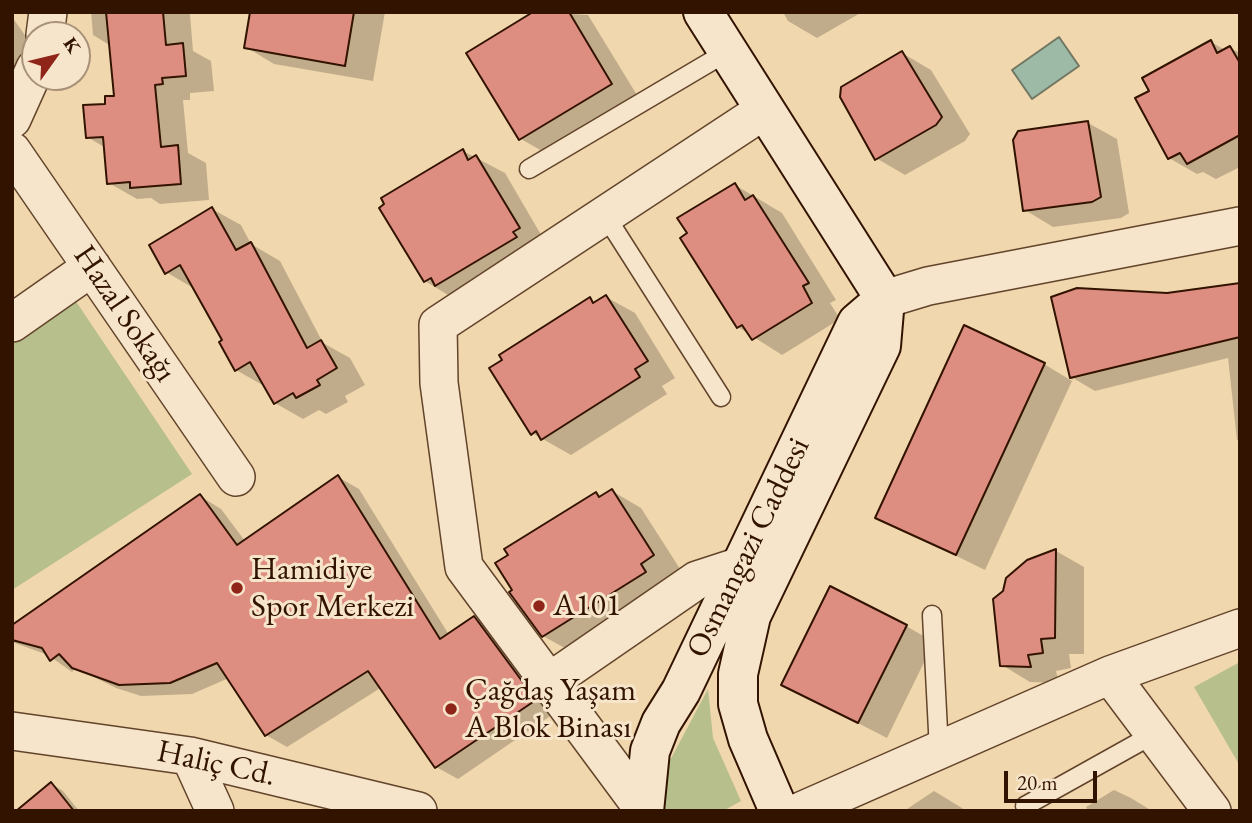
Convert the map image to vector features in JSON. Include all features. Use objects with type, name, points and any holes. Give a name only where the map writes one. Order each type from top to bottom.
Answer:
[{"type":"street","points":[[703,12],[763,111],[885,299],[881,346],[751,616],[738,674],[738,704],[747,739],[779,811]]},
{"type":"street","points":[[12,119],[25,91]]},
{"type":"street","points":[[644,811],[464,567],[439,383],[438,325],[763,111]]},
{"type":"street","name":"Hazal Sokağı","points":[[12,151],[236,477]]},
{"type":"street","points":[[885,299],[928,286],[1240,226]]},
{"type":"street","points":[[12,323],[92,267]]},
{"type":"street","name":"Osmangazi Caddesi","points":[[644,811],[650,751],[857,323],[885,299]]},
{"type":"street","points":[[549,682],[697,580],[740,566]]},
{"type":"street","points":[[801,811],[1110,675],[1240,628]]},
{"type":"street","points":[[1110,675],[1212,811]]},
{"type":"street","name":"Haliç Cd.","points":[[12,731],[190,755],[418,811]]},
{"type":"street","points":[[190,755],[215,811]]},
{"type":"lane","points":[[529,169],[727,52]]},
{"type":"lane","points":[[606,215],[721,397]]},
{"type":"lane","points":[[932,615],[939,750]]},
{"type":"lane","points":[[1025,806],[1154,734]]},
{"type":"green space","points":[[73,297],[192,474],[12,590],[12,336]]},
{"type":"green space","points":[[1240,662],[1240,766],[1194,687]]},
{"type":"green space","points":[[708,689],[713,738],[741,801],[723,811],[664,811],[658,783]]},
{"type":"shaded area","points":[[1059,37],[1079,66],[1032,99],[1012,70]]},
{"type":"building","points":[[106,12],[163,12],[166,45],[183,43],[186,76],[162,78],[163,84],[155,85],[161,147],[178,145],[181,184],[130,188],[130,182],[107,184],[103,137],[86,138],[83,105],[105,104],[105,96],[114,96]]},
{"type":"building","points":[[250,12],[354,12],[345,66],[244,48]]},
{"type":"building","points":[[533,12],[569,12],[612,84],[519,140],[466,53]]},
{"type":"building","points":[[1211,40],[1217,53],[1230,46],[1240,63],[1240,135],[1187,164],[1180,153],[1168,159],[1135,98],[1149,91],[1142,78]]},
{"type":"building","points":[[902,51],[942,117],[936,125],[875,160],[840,97],[841,87]]},
{"type":"building","points":[[1088,121],[1101,197],[1092,202],[1023,211],[1013,140],[1018,131]]},
{"type":"building","points":[[463,149],[468,160],[476,155],[520,228],[513,232],[517,237],[435,286],[431,278],[424,282],[379,208],[384,204],[381,198]]},
{"type":"building","points":[[735,183],[745,200],[753,195],[809,283],[803,286],[812,303],[752,340],[742,325],[737,328],[680,238],[687,233],[677,218]]},
{"type":"building","points":[[212,207],[236,250],[251,242],[307,348],[321,340],[337,368],[317,380],[320,385],[296,398],[293,393],[274,404],[250,362],[235,371],[219,342],[222,340],[180,265],[165,274],[149,245]]},
{"type":"building","points":[[1240,283],[1240,337],[1070,378],[1051,297],[1077,288],[1167,293]]},
{"type":"building","points":[[606,295],[648,361],[635,369],[640,377],[541,440],[536,431],[531,435],[489,368],[502,360],[499,355],[590,297],[593,303]]},
{"type":"building","points":[[964,325],[1045,363],[956,555],[875,518]]},
{"type":"building","name":"Hamidiye Spor Merkezi","points":[[338,475],[440,639],[474,616],[536,700],[435,768],[368,671],[265,736],[217,663],[170,683],[119,685],[72,668],[59,654],[50,661],[42,648],[12,640],[12,625],[200,494],[237,545]]},
{"type":"building","points":[[612,489],[654,555],[641,564],[646,572],[542,637],[509,592],[512,590],[495,563],[508,555],[504,549],[596,492],[599,497]]},
{"type":"building","points":[[1056,549],[1055,638],[1041,639],[1043,653],[1028,655],[1031,667],[1000,666],[993,599],[1003,591],[1006,578],[1027,560]]},
{"type":"building","points":[[830,586],[907,625],[858,723],[781,685]]},
{"type":"building","points":[[51,782],[74,811],[16,811]]},
{"type":"place","name":"Hamidiye Spor Merkezi","points":[[237,588]]},
{"type":"place","name":"A101","points":[[539,606]]},
{"type":"place","name":"Çağdaş Yaşam A Blok Binası","points":[[451,709]]}]
